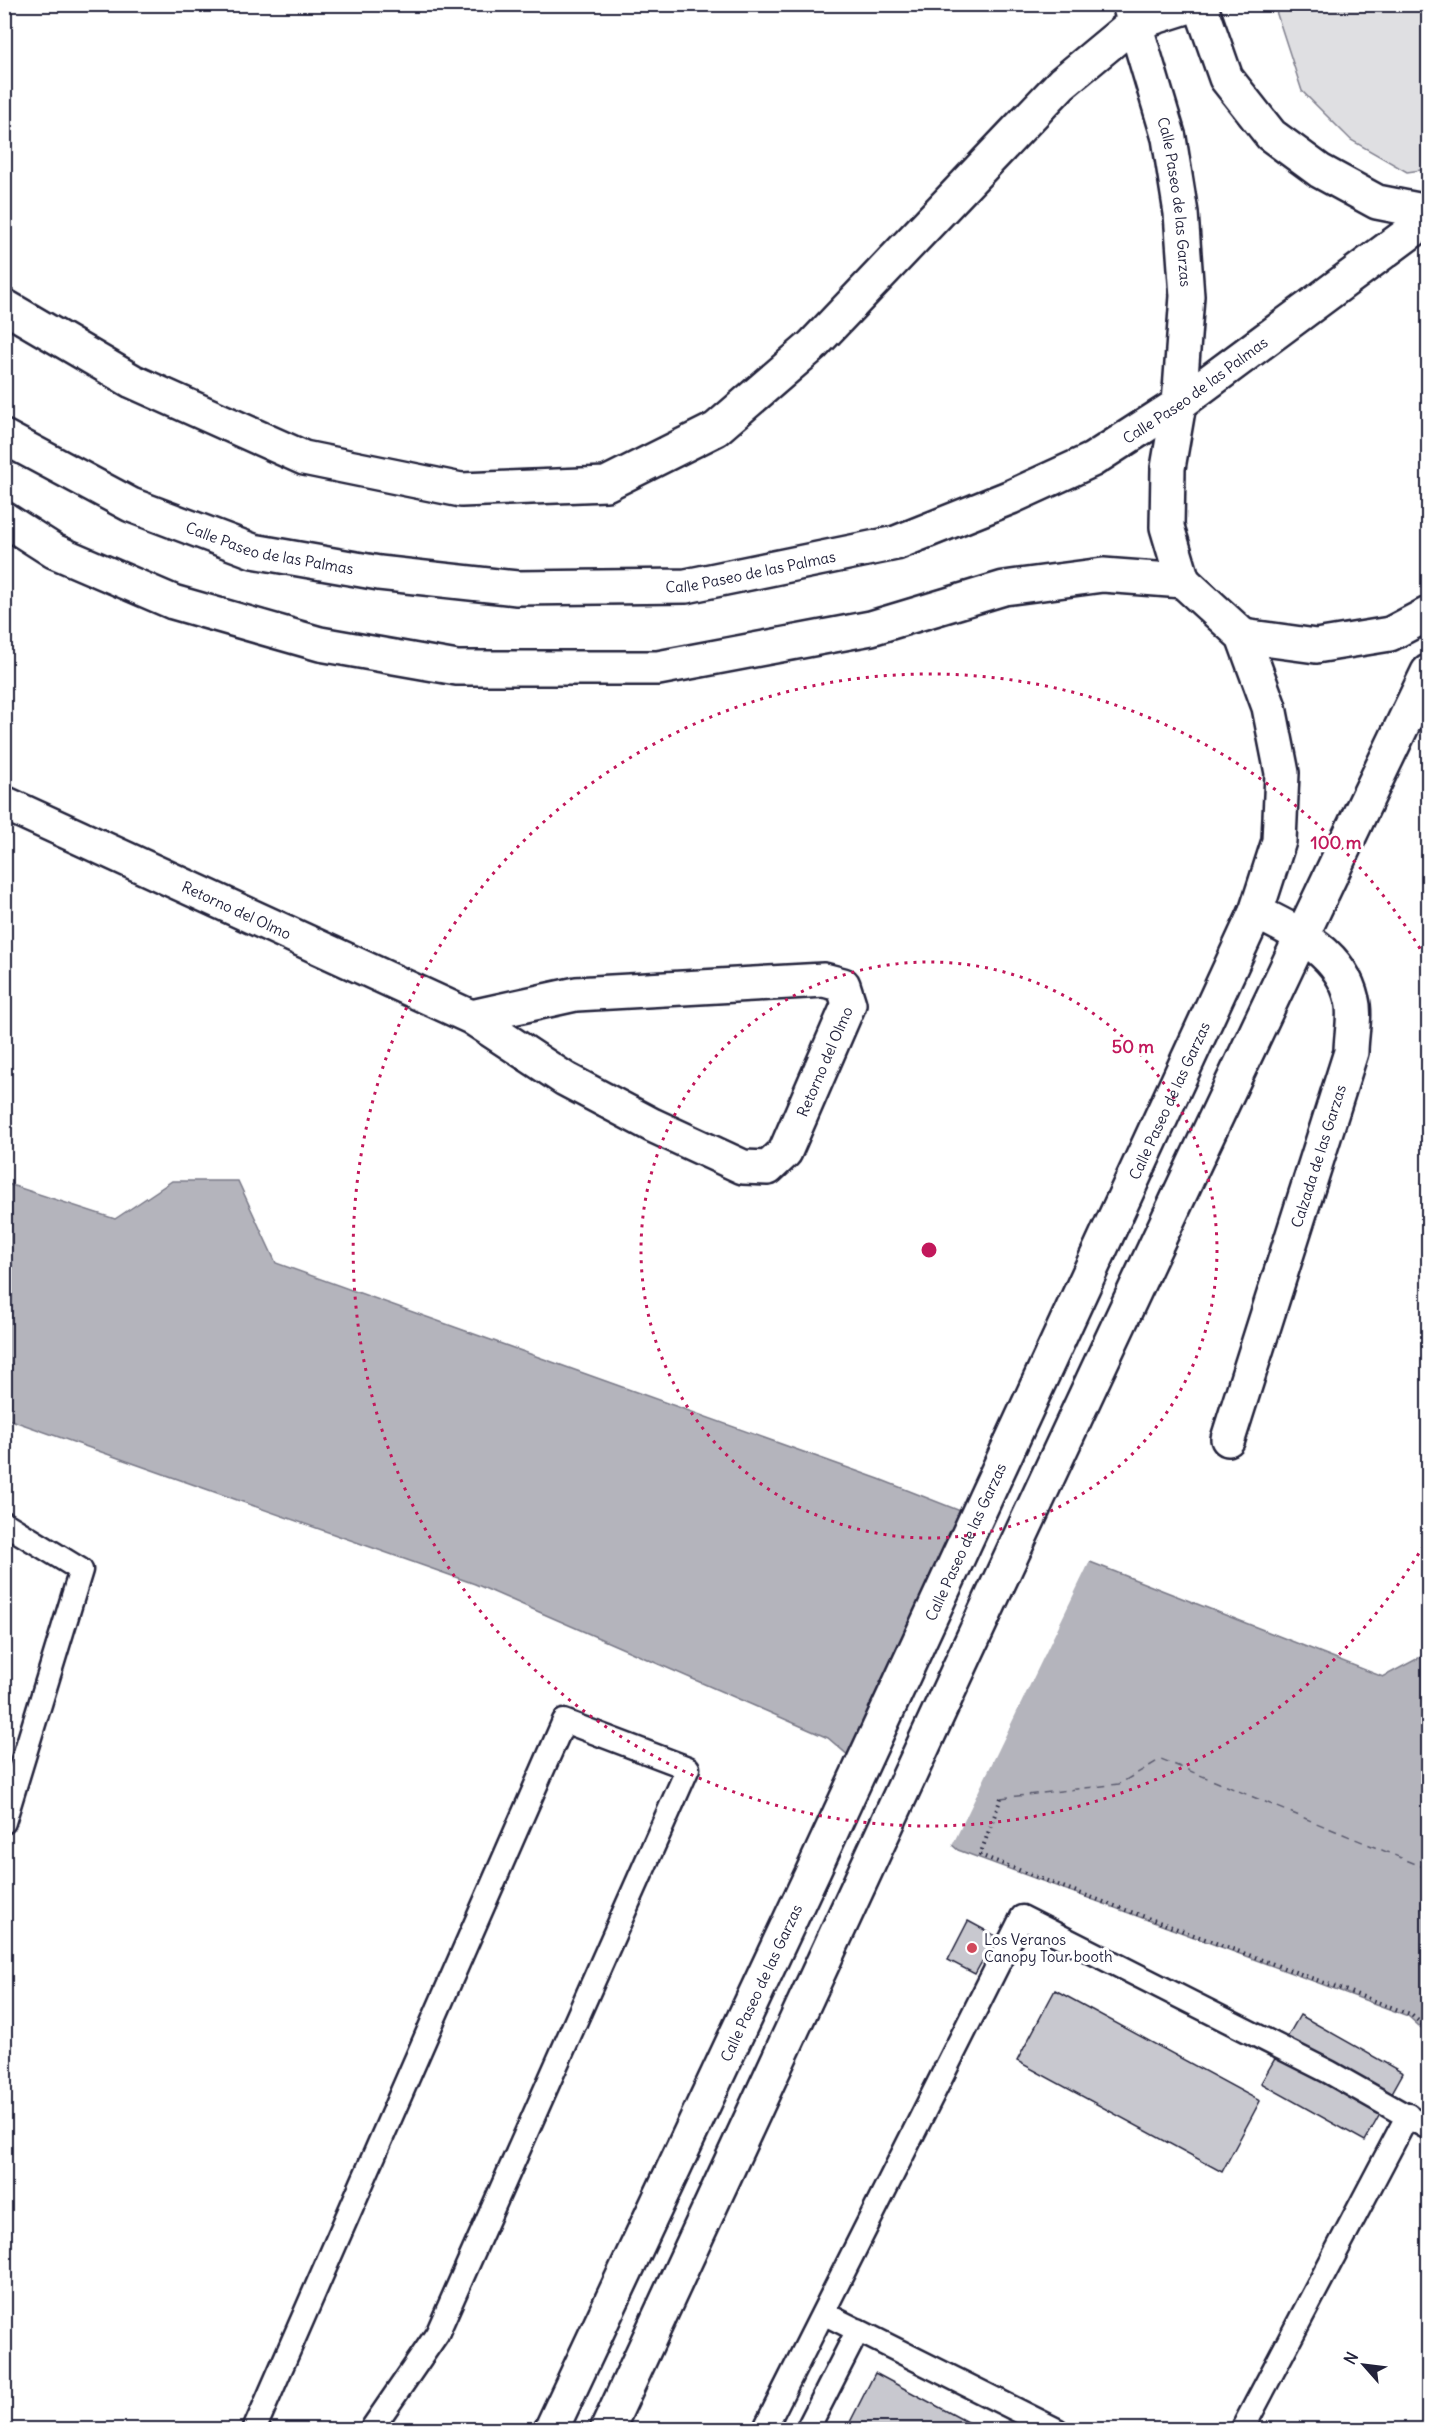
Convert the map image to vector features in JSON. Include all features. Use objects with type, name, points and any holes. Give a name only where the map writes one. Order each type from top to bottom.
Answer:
[{"type":"street","points":[[4,306],[132,381],[304,458],[461,490],[606,484],[716,429],[812,346],[1062,83],[1131,14],[1198,4],[1226,78],[1271,135],[1320,171],[1377,202],[1428,213]]},
{"type":"street","name":"Calle Paseo de las Garzas","points":[[1131,14],[1169,138],[1181,213],[1187,296],[1179,404],[1168,468],[1167,527],[1183,581]]},
{"type":"street","name":"Calle Paseo de las Palmas","points":[[4,437],[131,505],[253,551],[380,573],[517,588],[686,586],[896,543],[1011,497],[1092,460],[1179,404],[1428,219]]},
{"type":"street","points":[[4,519],[54,551],[173,602],[320,644],[457,668],[658,668],[871,628],[1004,588],[1103,575],[1183,581],[1243,636],[1316,646],[1390,634],[1428,614]]},
{"type":"street","name":"Calle Paseo de las Garzas","points":[[551,2430],[815,1868],[1256,912],[1280,841],[1282,773],[1269,708],[1243,636]]},
{"type":"street","points":[[607,2430],[1045,1482],[1428,672]]},
{"type":"street","name":"Retorno del Olmo","points":[[4,803],[471,1017],[565,1079],[652,1125],[743,1167],[768,1168],[785,1152],[849,1004],[843,985],[824,980],[576,994],[471,1017]]},
{"type":"street","name":"Calzada de las Garzas","points":[[1228,1439],[1351,1052],[1353,1001],[1336,964],[1302,935],[1256,912]]},
{"type":"lane","points":[[4,1524],[81,1570],[4,1822]]},
{"type":"lane","points":[[254,2430],[564,1721],[688,1768],[437,2334],[371,2430]]},
{"type":"lane","points":[[764,2430],[1022,1917],[1318,2067],[1428,2128]]},
{"type":"lane","points":[[1242,2430],[1408,2115]]},
{"type":"lane","points":[[823,2313],[1057,2430]]},
{"type":"lane","points":[[807,2430],[858,2330]]},
{"type":"path","points":[[1001,1798],[981,1855],[1410,2013],[1428,2029]]},
{"type":"shaded area","points":[[1274,5],[1428,5],[1428,169],[1407,172],[1351,140],[1302,91]]},
{"type":"shaded area","points":[[172,1181],[238,1181],[276,1263],[879,1479],[1383,1677],[1428,1653],[1428,2034],[1408,2016],[958,1850],[828,1738],[475,1584],[5,1418],[5,1183],[115,1219]]},
{"type":"pier","points":[[974,1513],[1091,1559],[951,1848],[853,1763]]},
{"type":"building","name":"Los Veranos Canopy Tour booth","points":[[968,1921],[996,1936],[975,1974],[948,1960]]},
{"type":"building","points":[[1055,1990],[1260,2101],[1222,2172],[1017,2061]]},
{"type":"building","points":[[1300,2015],[1403,2073],[1365,2141],[1261,2083]]},
{"type":"building","points":[[875,2373],[982,2430],[846,2430]]},
{"type":"ferry route","points":[[1001,1798],[1119,1784],[1161,1759],[1428,1869]]},
{"type":"place","name":"Los Veranos Canopy Tour booth","points":[[972,1948]]}]
